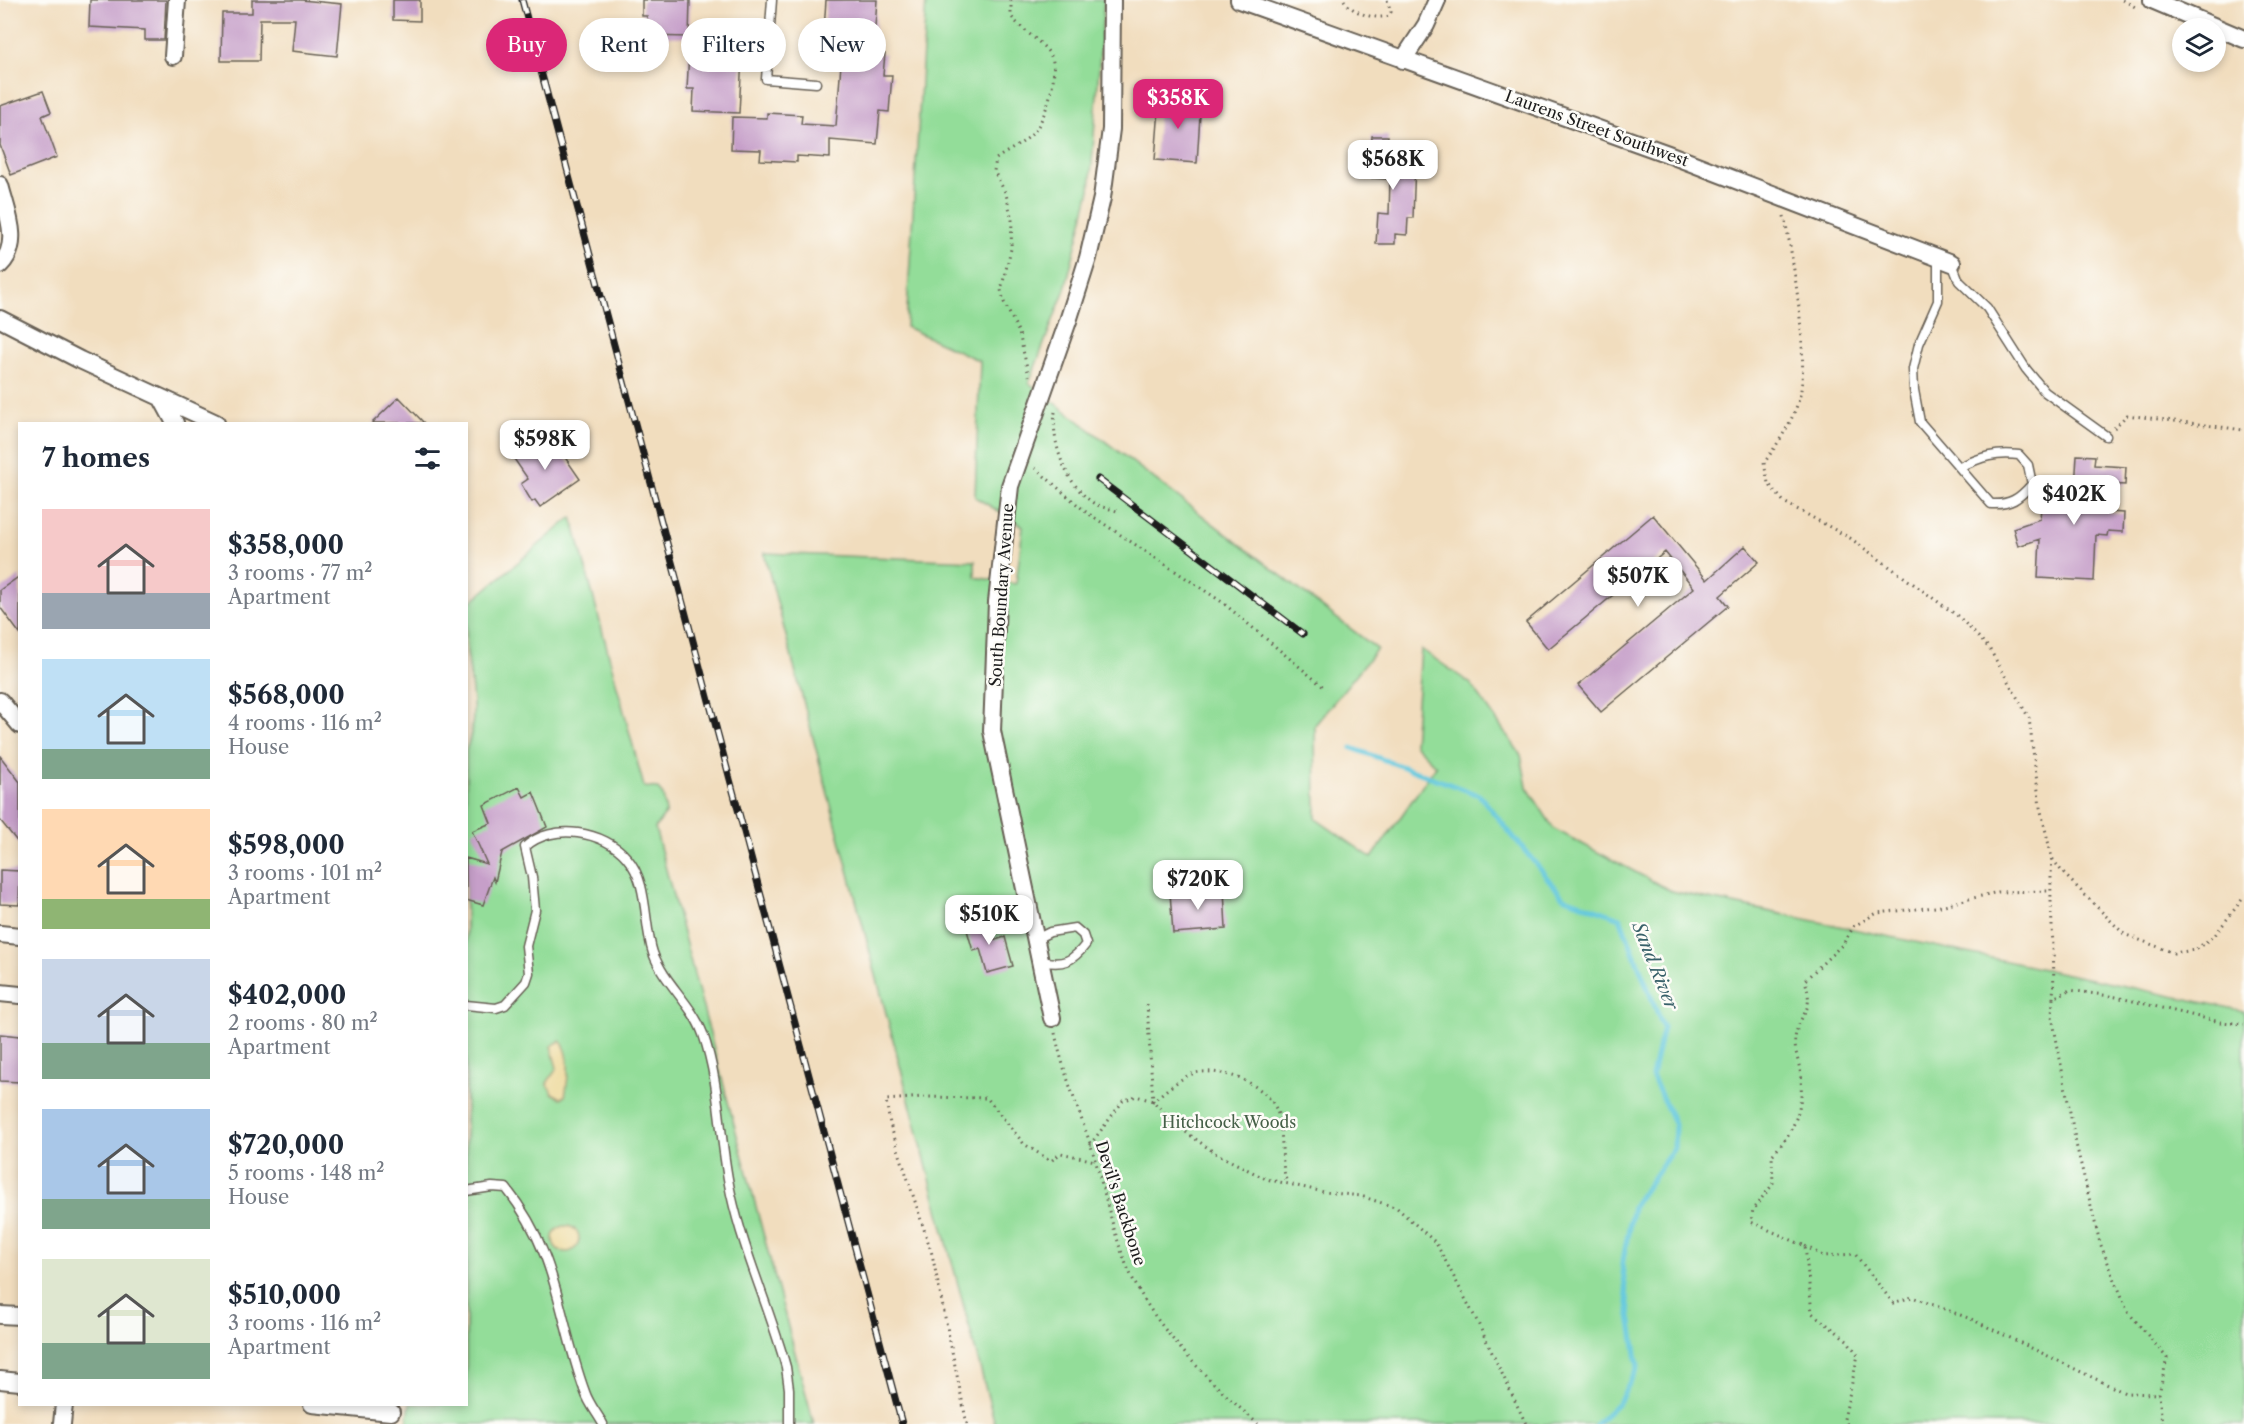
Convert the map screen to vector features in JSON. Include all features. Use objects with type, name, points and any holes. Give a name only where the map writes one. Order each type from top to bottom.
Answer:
[{"type":"street","points":[[172,56],[177,0]]},
{"type":"street","name":"South Boundary Avenue","points":[[1052,1018],[1042,961],[992,731],[997,602],[1010,486],[1068,321],[1088,258],[1102,198],[1111,129],[1112,0]]},
{"type":"street","name":"Laurens Street Southwest","points":[[1239,0],[1512,97],[1945,260]]},
{"type":"street","points":[[1403,60],[1426,25],[1437,0]]},
{"type":"street","points":[[2151,0],[2244,39]]},
{"type":"street","points":[[0,185],[12,236],[7,259],[0,265]]},
{"type":"street","points":[[0,319],[214,422]]},
{"type":"street","points":[[162,399],[174,422]]},
{"type":"street","points":[[0,701],[18,723]]},
{"type":"street","points":[[0,934],[18,936]]},
{"type":"street","points":[[0,993],[18,995]]},
{"type":"street","points":[[0,1315],[18,1316]]},
{"type":"street","points":[[0,1380],[18,1382]]},
{"type":"street","points":[[62,1424],[64,1406]]},
{"type":"street","points":[[330,1406],[391,1413]]},
{"type":"lane","points":[[772,0],[766,79],[816,83]]},
{"type":"lane","points":[[1945,260],[1959,281],[1987,308],[2026,369],[2045,392],[2106,436]]},
{"type":"lane","points":[[1945,260],[1938,301],[1920,344],[1913,369],[1920,422],[1990,504],[2004,504],[2020,498],[2032,484],[2028,465],[2019,455],[2002,452],[1986,455],[1960,467]]},
{"type":"lane","points":[[468,1005],[496,1008],[505,1005],[526,982],[529,973],[526,946],[535,910],[532,877],[525,847],[532,841],[562,831],[616,846],[629,859],[641,887],[653,953],[698,1024],[708,1052],[717,1089],[728,1179],[735,1213],[786,1367],[789,1389],[789,1424]]},
{"type":"lane","points":[[1036,939],[1050,932],[1075,928],[1083,935],[1086,944],[1076,957],[1059,965],[1042,961]]},
{"type":"lane","points":[[468,1191],[492,1187],[506,1188],[533,1225],[559,1295],[584,1391],[603,1424]]},
{"type":"path","points":[[1011,0],[1011,16],[1052,57],[1055,69],[1045,116],[1032,135],[996,159],[994,165],[996,176],[1011,206],[1012,220],[1011,249],[1001,290],[1004,302],[1019,333],[1030,378],[1034,382]]},
{"type":"path","points":[[1344,0],[1348,6],[1360,13],[1382,18],[1389,16],[1391,12],[1387,0]]},
{"type":"path","points":[[1779,196],[1797,294],[1802,362],[1800,398],[1784,434],[1764,464],[1768,483],[1784,502],[1850,538],[1959,617],[1989,648],[2030,717],[2040,807],[2052,858],[2049,891],[2055,952],[2052,1016],[2076,1144],[2100,1243],[2128,1312],[2167,1358],[2158,1394],[2162,1424]]},
{"type":"path","points":[[1056,405],[1055,436],[1059,456],[1069,475],[1091,502],[1119,512]]},
{"type":"path","points":[[2106,436],[2127,415],[2244,430]]},
{"type":"path","points":[[1020,455],[1086,512],[1222,603],[1326,689]]},
{"type":"path","points":[[2052,858],[2063,873],[2124,934],[2174,953],[2195,950],[2215,935],[2244,897]]},
{"type":"path","points":[[2049,891],[1998,892],[1936,907],[1877,913],[1854,926],[1843,944],[1804,980],[1810,1000],[1795,1038],[1802,1082],[1799,1114],[1781,1146],[1772,1155],[1773,1184],[1753,1209],[1750,1222],[1823,1256],[1855,1254],[1893,1303],[1912,1297],[1981,1323],[2126,1393],[2158,1394]]},
{"type":"path","points":[[2054,998],[2070,990],[2220,1022],[2244,1024]]},
{"type":"path","points":[[1147,1004],[1153,1101]]},
{"type":"path","name":"Devil's Backbone","points":[[1052,1018],[1061,1064],[1090,1145],[1126,1264],[1151,1311],[1186,1353],[1258,1424]]},
{"type":"path","points":[[1153,1101],[1193,1074],[1209,1072],[1230,1076],[1266,1094],[1276,1109],[1281,1126],[1281,1165],[1287,1184]]},
{"type":"path","points":[[967,1424],[932,1254],[890,1124],[886,1100],[923,1096],[987,1098],[1024,1144],[1051,1161],[1061,1153],[1095,1161]]},
{"type":"path","points":[[1090,1145],[1123,1101],[1136,1096],[1153,1101],[1176,1125],[1215,1153],[1266,1179],[1361,1196],[1397,1208],[1436,1243],[1477,1321],[1526,1424]]},
{"type":"path","points":[[1805,1246],[1812,1313],[1847,1340],[1858,1355],[1844,1419],[1847,1424]]},
{"type":"green space","name":"Hitchcock Woods","points":[[926,0],[1104,0],[1090,190],[1065,289],[1029,383],[1377,649],[1315,725],[1316,819],[1372,858],[1436,766],[1414,744],[1421,649],[1471,684],[1521,755],[1527,787],[1554,829],[1671,891],[2244,1011],[2244,1424],[995,1424],[764,553],[975,561],[975,577],[1016,584],[1023,526],[975,497],[980,361],[906,327]]},
{"type":"green space","points":[[572,517],[644,787],[657,788],[663,795],[666,813],[655,828],[814,1424],[407,1424],[410,1406],[468,1406],[468,744],[473,714],[468,660],[468,604]]},
{"type":"sand","points":[[560,1041],[568,1059],[565,1096],[561,1098],[552,1093],[547,1083],[557,1068],[551,1046]]},
{"type":"sand","points":[[566,1226],[575,1230],[579,1239],[575,1248],[566,1252],[557,1248],[553,1239],[557,1230]]},
{"type":"building","points":[[90,0],[166,0],[164,40],[145,40],[145,30],[89,27]]},
{"type":"building","points":[[252,0],[301,0],[342,4],[337,56],[292,51],[295,19],[260,19],[259,61],[221,61],[222,13],[252,13]]},
{"type":"building","points":[[393,0],[420,0],[420,21],[393,20]]},
{"type":"building","points":[[642,0],[690,0],[690,18],[681,18],[681,37],[669,37],[669,18],[642,16]]},
{"type":"building","points":[[826,0],[877,0],[876,18],[825,18]]},
{"type":"building","points":[[688,72],[741,72],[739,113],[693,111],[694,89],[687,89]]},
{"type":"building","points":[[840,72],[883,72],[883,75],[892,75],[889,112],[880,111],[877,144],[830,140],[830,158],[797,156],[797,162],[760,160],[761,150],[731,149],[732,117],[767,118],[767,113],[802,115],[801,124],[836,126]]},
{"type":"building","points":[[43,91],[51,112],[42,116],[57,157],[11,175],[0,145],[0,106]]},
{"type":"building","points":[[1160,96],[1201,99],[1197,163],[1155,160]]},
{"type":"building","points":[[1372,136],[1388,136],[1386,160],[1415,162],[1413,218],[1408,218],[1407,235],[1395,234],[1395,244],[1376,244],[1378,213],[1389,214],[1390,179],[1370,178]]},
{"type":"building","points":[[399,397],[423,422],[373,422]]},
{"type":"building","points":[[551,437],[580,479],[540,507],[535,500],[532,502],[521,484],[528,479],[510,453],[525,443],[530,450]]},
{"type":"building","points":[[2077,455],[2095,456],[2094,465],[2126,467],[2125,485],[2093,483],[2091,511],[2124,513],[2123,532],[2108,531],[2107,536],[2096,535],[2094,581],[2038,578],[2040,539],[2018,546],[2013,528],[2040,519],[2041,507],[2069,509],[2070,487],[2075,488]]},
{"type":"building","points":[[1653,515],[1707,580],[1745,546],[1759,562],[1720,596],[1728,606],[1601,712],[1578,685],[1694,588],[1665,552],[1548,649],[1526,622]]},
{"type":"building","points":[[18,577],[18,631],[0,607],[0,590]]},
{"type":"building","points":[[0,756],[18,779],[18,842],[0,820]]},
{"type":"building","points":[[519,787],[524,797],[533,792],[547,827],[502,852],[495,882],[493,877],[483,905],[468,901],[468,859],[487,864],[472,831],[491,823],[484,805]]},
{"type":"building","points":[[0,870],[18,871],[18,905],[0,904]]},
{"type":"building","points":[[1224,889],[1226,929],[1173,933],[1170,893]]},
{"type":"building","points":[[986,917],[995,940],[1005,937],[1013,966],[987,973],[980,949],[973,951],[965,923]]},
{"type":"building","points":[[0,1034],[18,1036],[18,1082],[0,1081]]},
{"type":"waterway","name":"Sand River","points":[[1352,748],[1479,795],[1563,897],[1620,918],[1663,1027],[1652,1076],[1675,1125],[1674,1148],[1633,1206],[1622,1266],[1638,1366],[1620,1401],[1596,1424]]},
{"type":"railway","points":[[522,0],[902,1424]]},
{"type":"railway","points":[[1098,479],[1303,634]]}]
